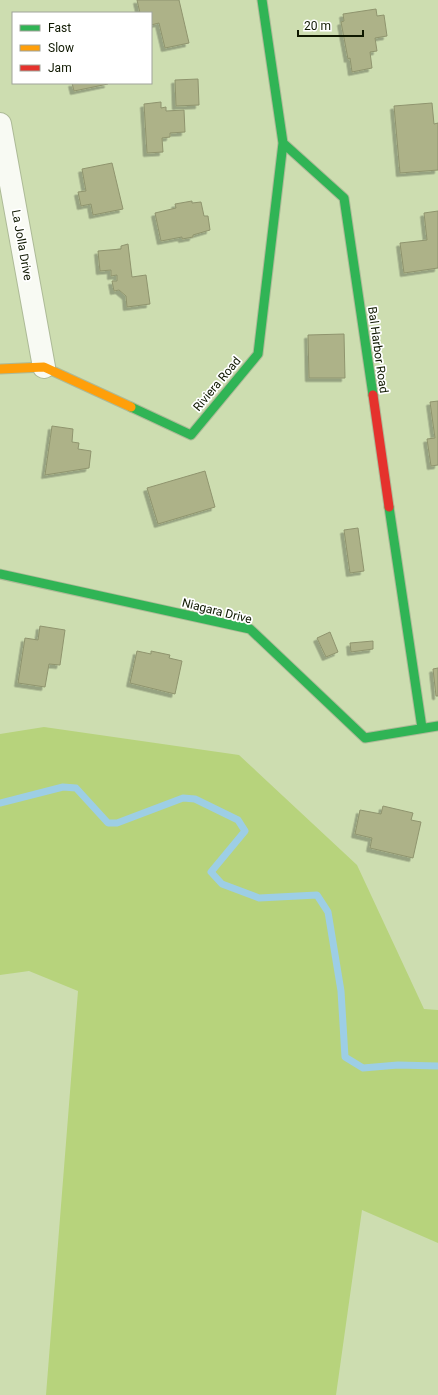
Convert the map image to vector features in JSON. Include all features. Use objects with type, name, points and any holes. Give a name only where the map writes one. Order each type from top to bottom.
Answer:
[{"type":"street","points":[[262,0],[283,143]]},
{"type":"street","name":"La Jolla Drive","points":[[0,124],[44,366]]},
{"type":"street","name":"Riviera Road","points":[[0,369],[44,366],[191,435],[258,354],[283,143]]},
{"type":"street","name":"Bal Harbor Road","points":[[283,143],[344,198],[422,728]]},
{"type":"street","name":"Niagara Drive","points":[[0,574],[250,629],[366,738],[438,726]]},
{"type":"green space","points":[[44,727],[239,755],[357,865],[424,1009],[438,1010],[438,1243],[362,1210],[336,1395],[46,1395],[78,991],[29,971],[0,975],[0,734]]},
{"type":"building","points":[[137,0],[179,0],[189,43],[165,48],[159,23],[152,25],[152,12],[140,12]]},
{"type":"building","points":[[376,9],[377,16],[384,15],[387,36],[375,38],[377,51],[370,52],[372,68],[352,72],[341,22],[344,21],[343,14]]},
{"type":"building","points":[[198,79],[199,105],[176,106],[175,80]]},
{"type":"building","points":[[72,84],[108,84],[74,91]]},
{"type":"building","points":[[161,102],[161,108],[166,107],[166,111],[184,110],[185,132],[170,133],[170,137],[162,138],[163,152],[147,153],[144,104]]},
{"type":"building","points":[[432,103],[434,124],[438,123],[438,170],[400,173],[394,106]]},
{"type":"building","points":[[112,163],[123,209],[93,215],[91,204],[81,206],[78,192],[86,191],[82,169]]},
{"type":"building","points":[[192,201],[192,203],[201,202],[204,216],[208,216],[210,230],[193,235],[193,237],[182,239],[182,237],[161,241],[155,213],[176,208],[175,204]]},
{"type":"building","points":[[438,211],[438,268],[404,273],[400,243],[427,240],[424,213]]},
{"type":"building","points":[[128,244],[132,277],[146,275],[150,304],[127,307],[126,296],[119,290],[114,291],[112,281],[117,281],[117,275],[111,276],[111,270],[100,271],[98,251],[121,249],[121,246]]},
{"type":"building","points":[[344,334],[345,378],[309,378],[308,335]]},
{"type":"building","points":[[438,401],[438,465],[431,466],[427,439],[435,438],[430,402]]},
{"type":"building","points":[[52,426],[73,429],[72,442],[79,443],[78,449],[91,451],[89,468],[45,475]]},
{"type":"building","points":[[205,471],[215,507],[158,524],[147,488]]},
{"type":"building","points":[[358,528],[364,571],[350,573],[344,530]]},
{"type":"building","points":[[40,626],[65,630],[60,665],[49,664],[45,687],[18,683],[25,638],[38,640]]},
{"type":"building","points":[[330,632],[338,652],[326,657],[317,638]]},
{"type":"building","points":[[373,641],[373,649],[351,652],[350,643]]},
{"type":"building","points":[[137,651],[151,654],[151,651],[170,655],[169,658],[182,661],[175,694],[130,683]]},
{"type":"building","points":[[438,668],[438,696],[436,696],[433,669]]},
{"type":"building","points":[[383,806],[413,813],[411,820],[421,822],[413,858],[370,848],[372,838],[355,834],[360,810],[381,814]]},
{"type":"waterway","points":[[0,803],[63,787],[76,788],[108,823],[117,823],[183,798],[195,799],[238,820],[245,831],[211,872],[222,884],[259,898],[317,895],[328,912],[341,991],[345,1057],[363,1068],[398,1065],[438,1066]]},
{"type":"traffic: fast","points":[[262,0],[283,143],[344,198],[373,395]]},
{"type":"traffic: fast","points":[[131,407],[191,435],[258,354],[283,143]]},
{"type":"traffic: fast","points":[[389,507],[422,728]]},
{"type":"traffic: fast","points":[[0,574],[250,629],[365,738],[438,726]]},
{"type":"traffic: slow","points":[[0,369],[44,367],[131,407]]},
{"type":"traffic: jam","points":[[373,395],[389,507]]}]
